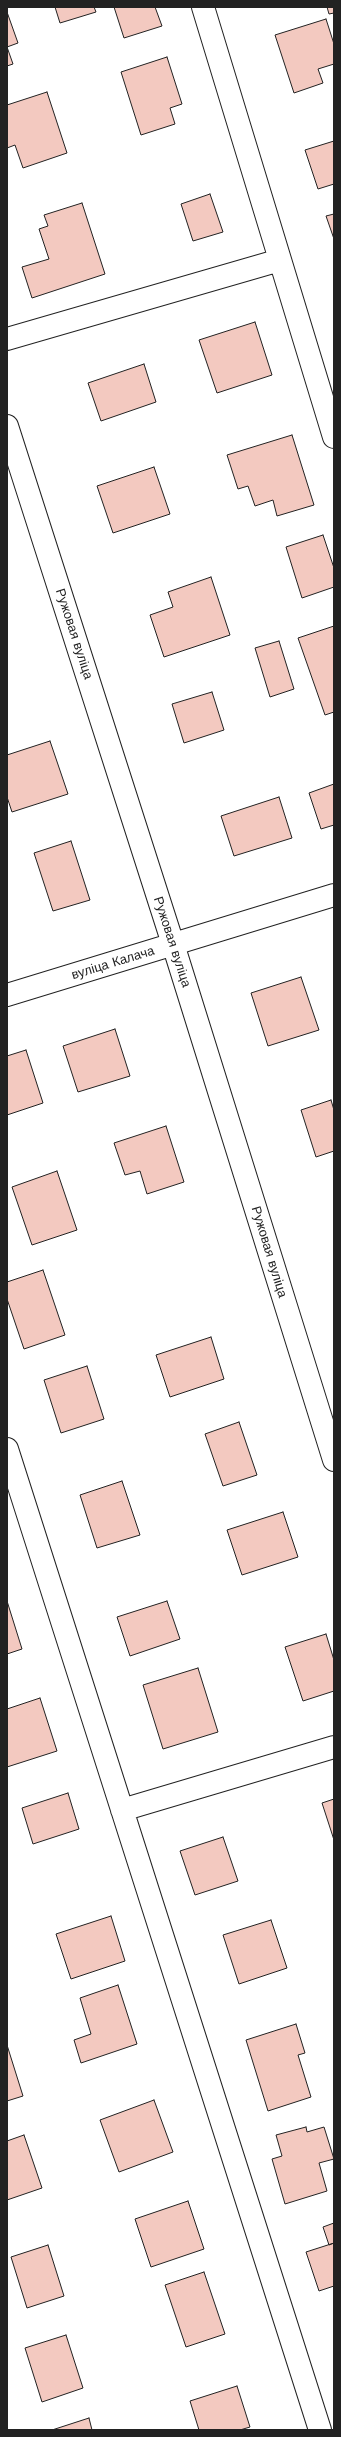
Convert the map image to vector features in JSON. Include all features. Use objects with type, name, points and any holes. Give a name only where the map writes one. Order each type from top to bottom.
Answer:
[{"type":"street","points":[[203,7],[334,436]]},
{"type":"street","points":[[7,339],[280,260]]},
{"type":"street","name":"Ружовая вуліца","points":[[7,426],[173,944],[334,1460]]},
{"type":"street","name":"вуліца Калача","points":[[7,995],[334,895]]},
{"type":"street","points":[[7,1449],[320,2430]]},
{"type":"street","points":[[122,1810],[334,1747]]},
{"type":"building","points":[[55,7],[94,7],[96,12],[60,23]]},
{"type":"building","points":[[114,7],[155,7],[162,26],[124,38]]},
{"type":"building","points":[[327,7],[334,7],[334,13],[329,14]]},
{"type":"building","points":[[7,12],[18,43],[7,47]]},
{"type":"building","points":[[326,19],[334,44],[334,64],[318,69],[323,83],[294,93],[275,35]]},
{"type":"building","points":[[7,47],[13,64],[7,66]]},
{"type":"building","points":[[167,57],[182,104],[170,108],[175,124],[141,135],[121,72]]},
{"type":"building","points":[[47,92],[67,153],[23,168],[15,145],[7,148],[7,105]]},
{"type":"building","points":[[334,141],[334,184],[318,189],[305,150]]},
{"type":"building","points":[[210,194],[223,232],[193,241],[181,204]]},
{"type":"building","points":[[82,203],[105,274],[32,298],[22,267],[49,259],[39,229],[48,226],[44,215]]},
{"type":"building","points":[[334,214],[334,239],[326,216]]},
{"type":"building","points":[[255,322],[272,375],[217,393],[199,340]]},
{"type":"building","points":[[144,364],[156,402],[101,421],[88,383]]},
{"type":"building","points":[[292,435],[314,505],[277,516],[273,500],[255,506],[248,486],[238,489],[227,455]]},
{"type":"building","points":[[154,467],[170,514],[113,533],[97,486]]},
{"type":"building","points":[[323,535],[334,568],[334,587],[302,598],[286,547]]},
{"type":"building","points":[[211,577],[230,635],[164,657],[150,615],[173,607],[168,592]]},
{"type":"building","points":[[334,626],[334,712],[325,715],[298,638]]},
{"type":"building","points":[[279,641],[294,689],[270,697],[255,648]]},
{"type":"building","points":[[212,692],[224,730],[184,743],[172,704]]},
{"type":"building","points":[[50,741],[68,794],[12,812],[7,797],[7,755]]},
{"type":"building","points":[[334,784],[334,825],[321,829],[309,793]]},
{"type":"building","points":[[279,797],[292,838],[234,856],[221,816]]},
{"type":"building","points":[[71,841],[90,900],[53,911],[34,853]]},
{"type":"building","points":[[301,977],[319,1030],[268,1046],[251,993]]},
{"type":"building","points":[[115,1029],[130,1076],[78,1092],[63,1046]]},
{"type":"building","points":[[26,1050],[43,1103],[7,1115],[7,1056]]},
{"type":"building","points":[[331,1100],[334,1110],[334,1151],[316,1157],[301,1110]]},
{"type":"building","points":[[166,1126],[184,1182],[147,1194],[140,1171],[125,1175],[114,1143]]},
{"type":"building","points":[[57,1171],[77,1230],[32,1245],[12,1187]]},
{"type":"building","points":[[43,1270],[65,1335],[24,1349],[7,1299],[7,1282]]},
{"type":"building","points":[[211,1337],[224,1379],[170,1397],[156,1355]]},
{"type":"building","points":[[87,1366],[104,1419],[61,1433],[44,1380]]},
{"type":"building","points":[[239,1422],[257,1475],[223,1486],[205,1434]]},
{"type":"building","points":[[122,1481],[140,1535],[97,1548],[80,1495]]},
{"type":"building","points":[[283,1512],[298,1557],[242,1575],[227,1530]]},
{"type":"building","points":[[7,1601],[22,1649],[7,1654]]},
{"type":"building","points":[[167,1601],[180,1639],[130,1656],[117,1617]]},
{"type":"building","points":[[326,1634],[334,1660],[334,1691],[303,1701],[285,1647]]},
{"type":"building","points":[[198,1668],[218,1732],[163,1749],[143,1685]]},
{"type":"building","points":[[40,1698],[57,1751],[7,1767],[7,1709]]},
{"type":"building","points":[[68,1793],[79,1829],[33,1844],[22,1808]]},
{"type":"building","points":[[334,1799],[334,1840],[322,1803]]},
{"type":"building","points":[[223,1837],[238,1881],[195,1895],[180,1851]]},
{"type":"building","points":[[111,1916],[125,1961],[71,1979],[56,1934]]},
{"type":"building","points":[[271,1920],[287,1968],[239,1984],[223,1935]]},
{"type":"building","points":[[118,1985],[137,2044],[81,2063],[74,2040],[91,2034],[80,1998]]},
{"type":"building","points":[[296,2024],[305,2053],[298,2055],[311,2097],[268,2111],[246,2040]]},
{"type":"building","points":[[7,2045],[23,2096],[7,2101]]},
{"type":"building","points":[[154,2100],[173,2152],[119,2172],[100,2120]]},
{"type":"building","points":[[306,2127],[307,2132],[324,2127],[334,2159],[319,2163],[327,2191],[285,2204],[272,2159],[282,2156],[276,2135]]},
{"type":"building","points":[[24,2135],[42,2188],[7,2200],[7,2141]]},
{"type":"building","points":[[188,2201],[204,2249],[151,2267],[135,2219]]},
{"type":"building","points":[[334,2223],[334,2243],[329,2245],[323,2227]]},
{"type":"building","points":[[334,2243],[334,2286],[319,2291],[306,2252]]},
{"type":"building","points":[[48,2245],[64,2296],[27,2308],[11,2257]]},
{"type":"building","points":[[204,2272],[225,2334],[186,2347],[165,2285]]},
{"type":"building","points":[[66,2335],[83,2388],[42,2402],[25,2348]]},
{"type":"building","points":[[237,2386],[250,2427],[240,2430],[199,2430],[190,2401]]},
{"type":"building","points":[[89,2418],[92,2430],[52,2430]]}]
